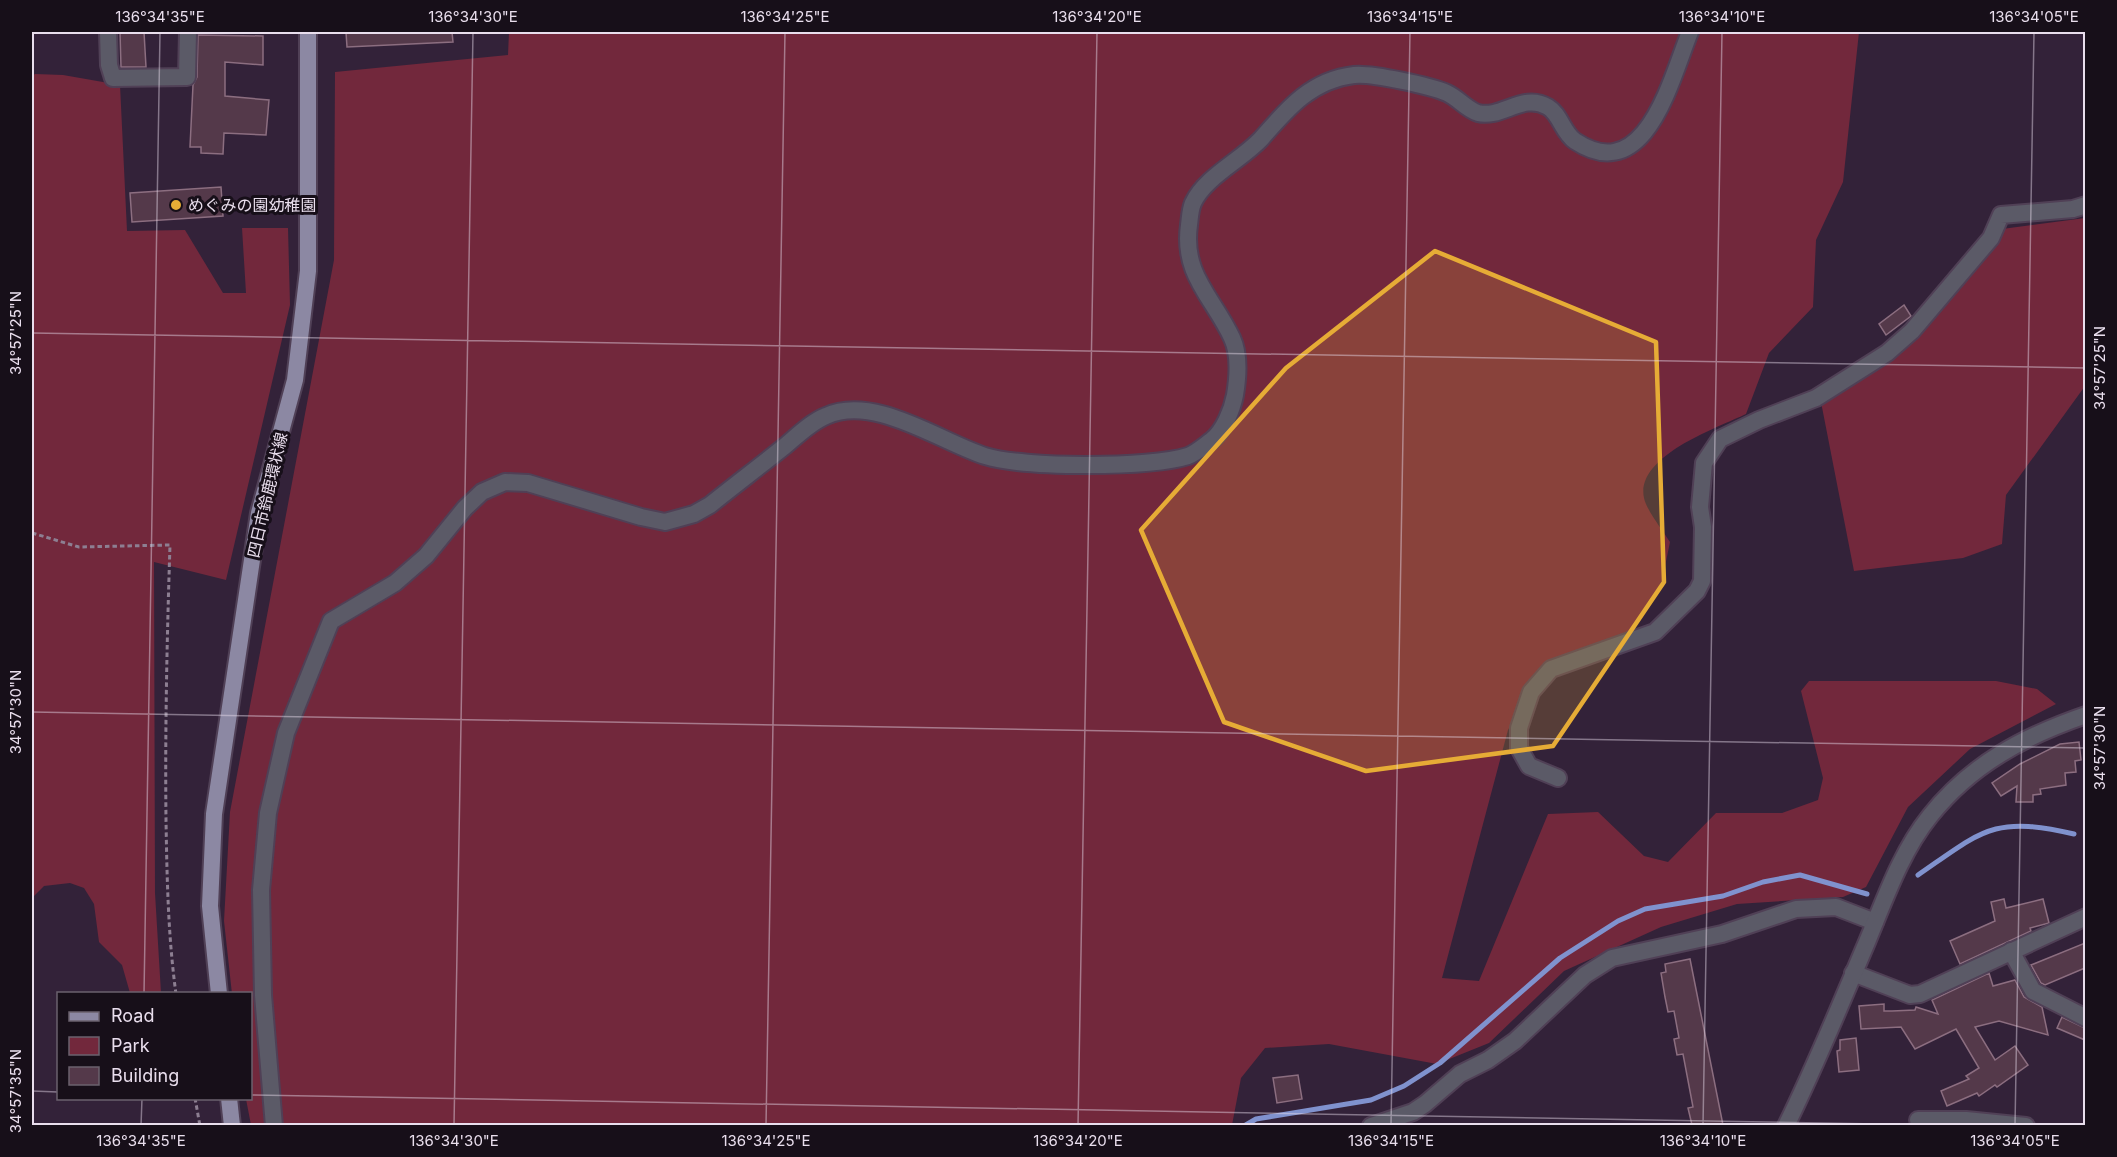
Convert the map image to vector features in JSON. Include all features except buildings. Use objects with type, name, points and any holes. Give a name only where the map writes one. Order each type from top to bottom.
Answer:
[{"type":"main road","name":"四日市鈴鹿環状線","points":[[219,992],[210,906],[214,814],[260,513],[295,380],[308,271],[308,32]]},
{"type":"main road","points":[[229,1100],[232,1125]]},
{"type":"street","points":[[108,32],[109,65],[113,78],[134,78],[188,77],[188,32]]},
{"type":"street","points":[[274,1125],[262,995],[261,890],[268,813],[286,733],[331,621],[394,583],[426,556],[465,508],[482,492],[505,482],[528,483],[665,522],[694,514],[710,505],[827,415],[858,411],[886,414],[987,457],[1042,465],[1151,462],[1191,455],[1217,436],[1233,406],[1239,373],[1233,340],[1198,283],[1190,261],[1188,233],[1191,205],[1207,182],[1248,152],[1299,97],[1326,83],[1356,74],[1418,85],[1449,94],[1480,114],[1496,112],[1519,103],[1535,102],[1551,108],[1571,139],[1590,149],[1613,152],[1635,145],[1650,127],[1690,32]]},
{"type":"street","points":[[1558,778],[1529,766],[1519,748],[1519,728],[1531,692],[1551,669],[1655,632],[1684,607],[1697,591],[1702,581],[1703,527],[1700,507],[1704,464],[1720,439],[1759,420],[1816,398],[1887,353],[1912,331],[1991,238],[2001,215],[2073,209],[2085,205]]},
{"type":"street","points":[[1786,1125],[1875,922],[1912,843],[1931,815],[1979,770],[2018,743],[2038,732],[2085,715]]},
{"type":"street","points":[[1371,1125],[1413,1112],[1425,1104],[1460,1074],[1488,1060],[1515,1041],[1585,975],[1612,958],[1722,934],[1796,909],[1836,907],[1875,922]]},
{"type":"street","points":[[1854,973],[1910,995],[1920,994],[2085,917]]},
{"type":"street","points":[[2011,951],[2033,991],[2085,1018]]},
{"type":"street","points":[[1918,1120],[1966,1120],[2026,1125]]},
{"type":"path","points":[[32,534],[79,547],[170,545],[165,686],[167,896],[176,992]]},
{"type":"path","points":[[195,1100],[200,1125]]},
{"type":"highlighted area","points":[[1435,251],[1656,342],[1664,582],[1553,746],[1366,771],[1224,722],[1141,530],[1286,368]]},
{"type":"green space","points":[[509,32],[1859,32],[1843,182],[1816,240],[1813,307],[1769,353],[1746,414],[1681,446],[1652,469],[1645,483],[1645,503],[1670,542],[1662,581],[1619,653],[1537,678],[1508,730],[1442,978],[1479,981],[1548,814],[1598,812],[1644,856],[1668,862],[1716,813],[1782,813],[1818,800],[1823,778],[1801,691],[1809,681],[1996,681],[2037,689],[2056,704],[1970,749],[1908,807],[1866,887],[1843,897],[1737,904],[1661,927],[1564,971],[1489,1043],[1437,1064],[1329,1044],[1265,1048],[1241,1078],[1232,1125],[251,1125],[246,1100],[252,1100],[252,992],[232,992],[224,921],[230,812],[334,260],[335,72],[508,55]]},
{"type":"green space","points":[[35,74],[63,75],[120,85],[127,231],[185,230],[223,293],[246,293],[242,228],[288,228],[290,305],[226,580],[154,562],[155,893],[161,992],[130,992],[122,965],[99,942],[94,904],[84,888],[70,883],[44,886],[32,898],[32,76]]},
{"type":"green space","points":[[2085,218],[2085,386],[2006,495],[2002,544],[1963,558],[1854,571],[1821,402],[1979,267],[2002,229]]},
{"type":"waterway","points":[[1918,875],[1958,847],[1990,831],[2024,826],[2074,834]]},
{"type":"waterway","points":[[1244,1126],[1256,1119],[1371,1100],[1404,1086],[1440,1063],[1560,958],[1618,921],[1645,909],[1723,896],[1763,882],[1800,875],[1867,894]]},
{"type":"place","name":"めぐみの園幼稚園","points":[[176,205]]}]
